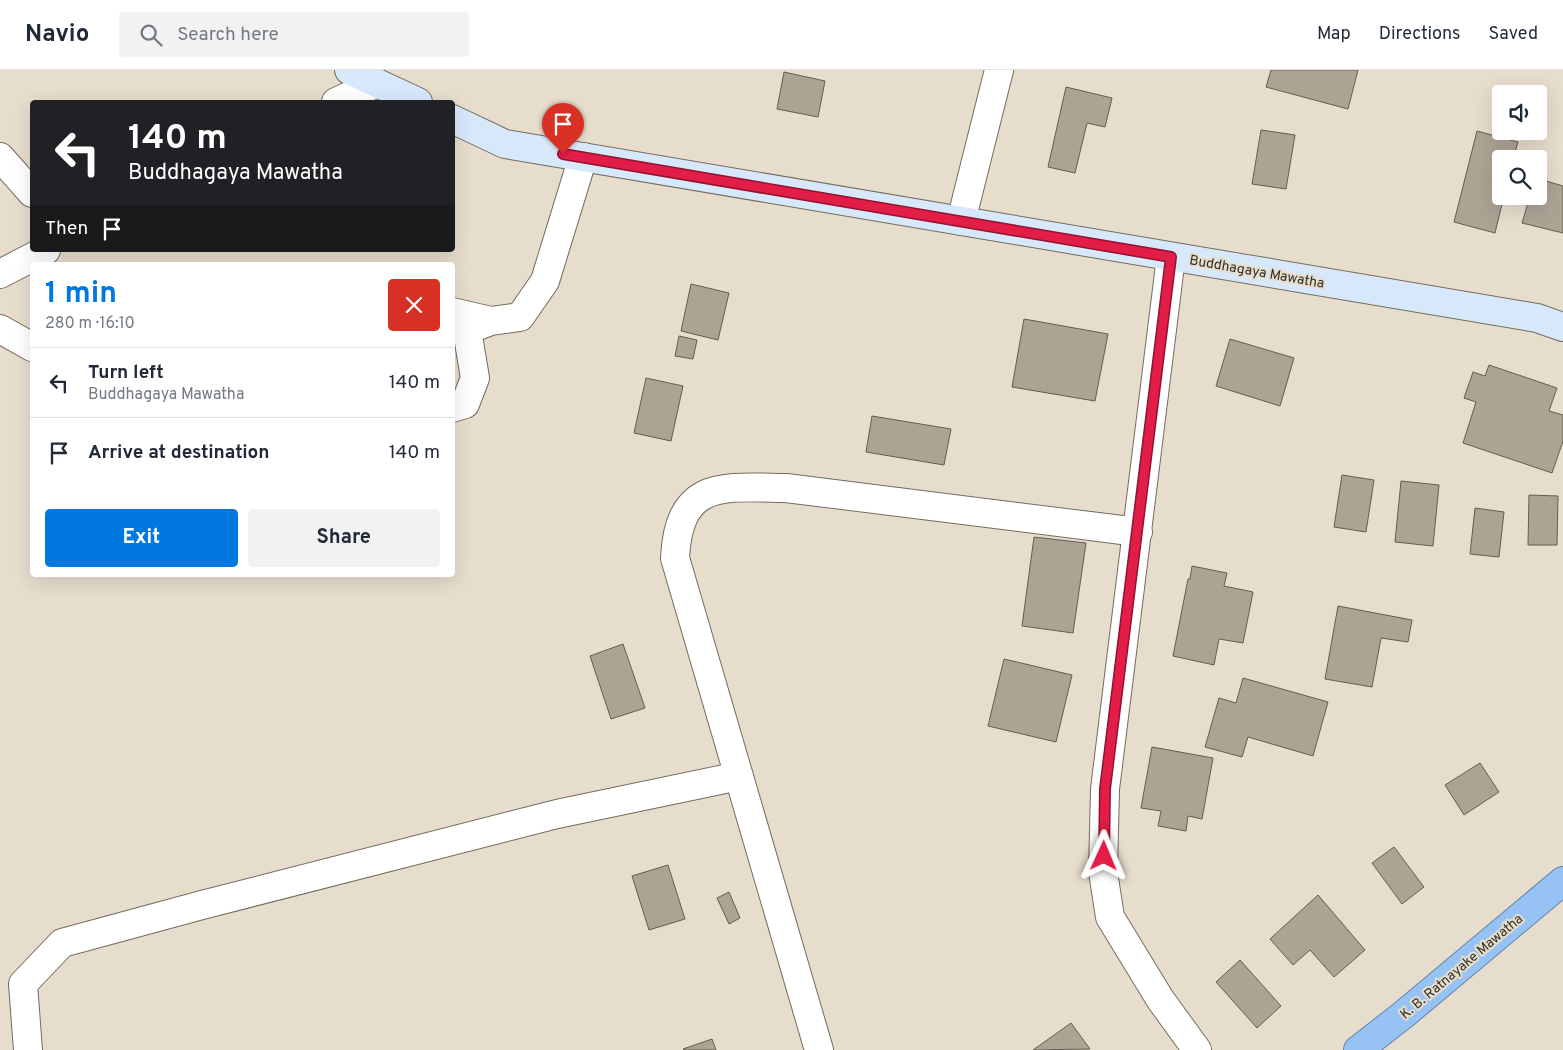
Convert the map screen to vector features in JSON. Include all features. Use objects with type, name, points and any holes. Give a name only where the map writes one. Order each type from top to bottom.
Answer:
[{"type":"highway","name":"K. B. Ratnayake Mawatha","points":[[1358,1050],[1563,881]]},
{"type":"main road","points":[[349,70],[414,100]]},
{"type":"main road","name":"Buddhagaya Mawatha","points":[[455,120],[505,144],[1536,318],[1563,327]]},
{"type":"street","points":[[961,221],[999,70]]},
{"type":"street","points":[[340,100],[377,83]]},
{"type":"street","points":[[0,157],[30,192]]},
{"type":"street","points":[[455,407],[465,404],[475,378],[467,330],[491,321],[520,317],[545,281],[583,157]]},
{"type":"street","points":[[0,274],[42,252]]},
{"type":"street","points":[[1171,257],[1105,789],[1103,872],[1110,918],[1160,999],[1197,1050]]},
{"type":"street","points":[[455,313],[491,321]]},
{"type":"street","points":[[0,329],[30,347]]},
{"type":"street","points":[[819,1050],[674,558],[676,537],[682,518],[696,501],[710,491],[737,487],[786,488],[1138,532]]},
{"type":"street","points":[[28,1050],[23,984],[62,943],[557,814],[739,776]]},
{"type":"building","points":[[1271,70],[1358,70],[1348,109],[1266,87]]},
{"type":"building","points":[[784,72],[825,81],[818,117],[777,109]]},
{"type":"building","points":[[1066,87],[1112,98],[1105,127],[1087,123],[1075,173],[1048,167]]},
{"type":"building","points":[[1261,130],[1295,135],[1286,189],[1252,184]]},
{"type":"building","points":[[1477,131],[1492,135],[1492,140],[1518,142],[1516,150],[1492,150],[1492,205],[1502,205],[1495,233],[1454,222]]},
{"type":"building","points":[[1547,181],[1563,186],[1563,233],[1522,223],[1527,205],[1547,205]]},
{"type":"building","points":[[691,284],[729,293],[718,340],[681,331]]},
{"type":"building","points":[[1024,319],[1108,334],[1095,401],[1012,387]]},
{"type":"building","points":[[679,336],[697,340],[693,359],[675,356]]},
{"type":"building","points":[[1230,339],[1294,358],[1280,406],[1216,386]]},
{"type":"building","points":[[1489,365],[1557,388],[1549,411],[1563,415],[1563,441],[1552,473],[1463,443],[1476,402],[1464,398],[1473,372],[1485,376]]},
{"type":"building","points":[[646,378],[683,386],[671,441],[634,433]]},
{"type":"building","points":[[872,416],[951,429],[944,465],[866,452]]},
{"type":"building","points":[[1342,475],[1374,480],[1366,532],[1334,527]]},
{"type":"building","points":[[1401,481],[1439,485],[1433,546],[1395,542]]},
{"type":"building","points":[[1529,495],[1558,496],[1557,545],[1528,545]]},
{"type":"building","points":[[1475,508],[1504,512],[1499,557],[1470,554]]},
{"type":"building","points":[[1034,537],[1086,543],[1073,633],[1022,626]]},
{"type":"building","points":[[1192,566],[1227,573],[1224,586],[1253,592],[1243,643],[1219,639],[1214,665],[1173,656]]},
{"type":"building","points":[[1338,606],[1412,620],[1408,642],[1381,638],[1372,687],[1325,679]]},
{"type":"building","points":[[623,644],[645,708],[611,719],[590,656]]},
{"type":"building","points":[[1004,659],[1072,675],[1056,742],[988,726]]},
{"type":"building","points":[[1243,678],[1328,702],[1313,756],[1248,737],[1242,757],[1205,747],[1219,698],[1236,703]]},
{"type":"building","points":[[1152,747],[1213,758],[1202,819],[1188,816],[1186,831],[1158,826],[1161,811],[1141,808]]},
{"type":"building","points":[[1480,763],[1499,792],[1464,815],[1445,785]]},
{"type":"building","points":[[1394,847],[1424,887],[1402,904],[1372,863]]},
{"type":"building","points":[[668,865],[685,919],[649,930],[632,876]]},
{"type":"building","points":[[729,892],[740,918],[729,924],[717,898]]},
{"type":"building","points":[[1318,895],[1365,950],[1334,977],[1310,950],[1293,965],[1270,939]]},
{"type":"building","points":[[1240,960],[1281,1006],[1257,1028],[1216,982]]},
{"type":"building","points":[[1071,1023],[1090,1049],[1033,1050]]},
{"type":"building","points":[[712,1039],[716,1050],[683,1049]]},
{"type":"route","points":[[563,154],[1171,257],[1105,789],[1104,856]]}]
